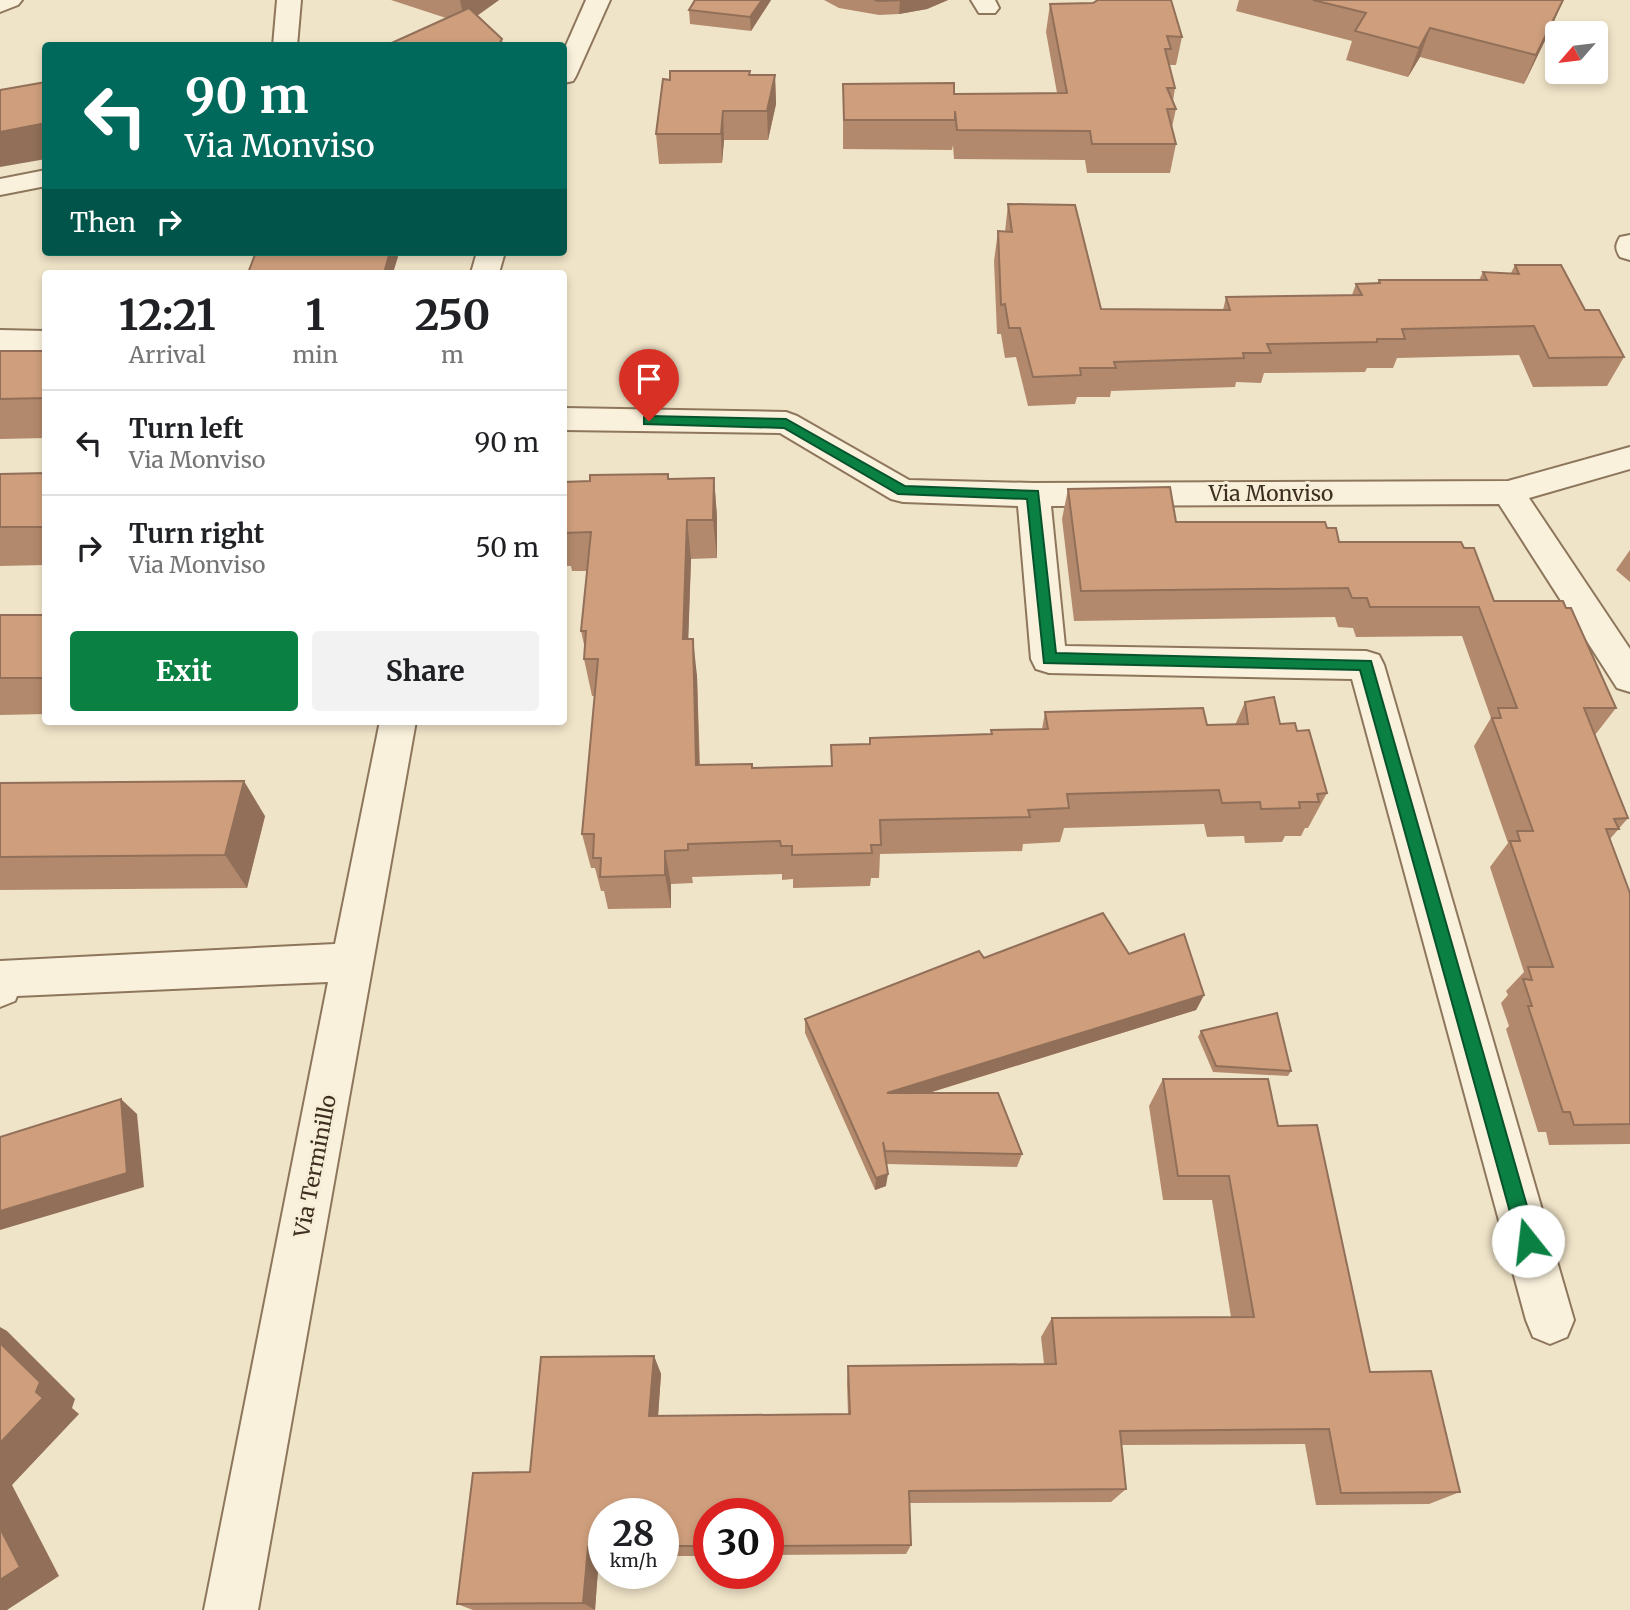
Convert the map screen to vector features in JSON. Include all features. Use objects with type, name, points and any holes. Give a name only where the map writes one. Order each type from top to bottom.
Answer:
[{"type":"street","points":[[0,5],[10,0]]},
{"type":"street","points":[[285,42],[289,0]]},
{"type":"street","points":[[567,69],[598,0]]},
{"type":"street","points":[[0,187],[42,179]]},
{"type":"street","points":[[1630,243],[1630,251]]},
{"type":"street","points":[[0,340],[42,341]]},
{"type":"street","name":"Via Monviso","points":[[567,419],[786,423],[903,491],[1033,495],[1508,492],[1630,458]]},
{"type":"street","points":[[1508,492],[1630,678]]},
{"type":"street","points":[[1033,495],[1049,659],[1366,665],[1550,1320]]},
{"type":"street","name":"Via Terminillo","points":[[231,1610],[397,725]]},
{"type":"street","points":[[0,988],[5,978],[354,962]]},
{"type":"building","points":[[695,0],[762,0],[750,17],[689,10]]},
{"type":"building","points":[[1098,0],[1171,0],[1182,37],[1167,36],[1171,49],[1165,49],[1175,88],[1167,88],[1176,109],[1167,109],[1176,144],[1092,144],[1090,131],[957,130],[955,111],[955,120],[844,120],[843,84],[954,83],[954,94],[1067,93],[1050,4],[1093,3]]},
{"type":"building","points":[[1313,0],[1563,0],[1553,21],[1545,21],[1545,37],[1536,55],[1430,28],[1419,48],[1355,31],[1366,13]]},
{"type":"building","points":[[469,8],[502,39],[500,42],[394,42]]},
{"type":"building","points":[[670,71],[750,71],[749,75],[775,75],[767,111],[723,111],[721,134],[656,134],[663,79],[670,80]]},
{"type":"building","points":[[42,83],[42,124],[0,132],[0,90]]},
{"type":"building","points":[[1008,204],[1075,205],[1101,309],[1230,310],[1226,297],[1362,295],[1356,284],[1380,283],[1379,280],[1487,280],[1483,272],[1519,274],[1515,265],[1561,265],[1585,310],[1599,310],[1624,357],[1549,358],[1534,326],[1402,329],[1405,339],[1267,344],[1271,353],[1243,353],[1244,358],[1114,362],[1116,368],[1080,368],[1081,375],[1033,377],[1020,328],[1009,328],[1005,304],[1001,305],[998,231],[1012,232]]},
{"type":"building","points":[[254,256],[389,256],[385,270],[249,270]]},
{"type":"building","points":[[0,351],[42,351],[42,398],[0,399]]},
{"type":"building","points":[[42,473],[42,527],[0,527],[0,474]]},
{"type":"building","points":[[668,474],[668,479],[714,478],[713,520],[687,520],[683,639],[693,639],[696,765],[752,764],[752,768],[832,766],[831,745],[870,744],[870,738],[992,734],[991,730],[1048,729],[1045,712],[1203,708],[1207,725],[1248,724],[1245,702],[1274,697],[1280,724],[1295,723],[1297,731],[1309,730],[1327,793],[1317,794],[1319,802],[1299,802],[1300,808],[1261,809],[1260,802],[1222,803],[1219,790],[1067,794],[1069,808],[1028,810],[1030,817],[880,820],[881,845],[871,845],[872,853],[792,855],[792,846],[781,846],[780,841],[688,844],[688,850],[665,851],[665,875],[600,877],[601,858],[593,858],[594,834],[582,834],[598,659],[584,659],[586,631],[581,631],[591,532],[567,533],[567,482],[590,481],[590,475]]},
{"type":"building","points":[[1170,487],[1176,522],[1325,522],[1327,528],[1336,528],[1339,542],[1461,542],[1464,548],[1474,548],[1494,601],[1563,601],[1566,608],[1571,608],[1616,708],[1584,708],[1628,818],[1614,819],[1619,829],[1606,829],[1630,893],[1630,1124],[1574,1125],[1570,1112],[1563,1112],[1528,1006],[1532,1006],[1523,979],[1532,980],[1528,967],[1553,967],[1510,841],[1520,841],[1517,831],[1533,831],[1492,718],[1501,718],[1498,708],[1517,708],[1479,607],[1370,607],[1367,598],[1352,598],[1348,588],[1081,591],[1068,489]]},
{"type":"building","points":[[0,615],[42,615],[42,678],[0,678]]},
{"type":"building","points":[[244,781],[225,855],[0,857],[0,783]]},
{"type":"building","points":[[1103,913],[1129,954],[1184,934],[1204,995],[887,1093],[998,1093],[1022,1154],[885,1151],[883,1142],[888,1174],[876,1178],[805,1019],[979,951],[984,958]]},
{"type":"building","points":[[1277,1013],[1291,1071],[1216,1066],[1201,1031]]},
{"type":"building","points":[[1163,1079],[1268,1079],[1278,1126],[1317,1125],[1370,1372],[1431,1371],[1460,1492],[1341,1493],[1329,1429],[1120,1431],[1126,1489],[909,1491],[911,1545],[784,1546],[784,1498],[693,1498],[693,1546],[679,1546],[679,1498],[588,1498],[588,1547],[583,1603],[457,1604],[473,1473],[530,1472],[541,1357],[654,1356],[649,1416],[850,1414],[848,1366],[1056,1364],[1052,1318],[1254,1317],[1229,1176],[1178,1176]]},
{"type":"building","points":[[121,1099],[127,1173],[0,1211],[0,1137]]},
{"type":"building","points":[[0,1343],[40,1382],[36,1392],[43,1398],[0,1443]]},
{"type":"building","points":[[0,1528],[20,1567],[0,1580]]},
{"type":"route","points":[[649,421],[786,423],[903,491],[1033,495],[1049,659],[1366,665],[1528,1241]]}]
